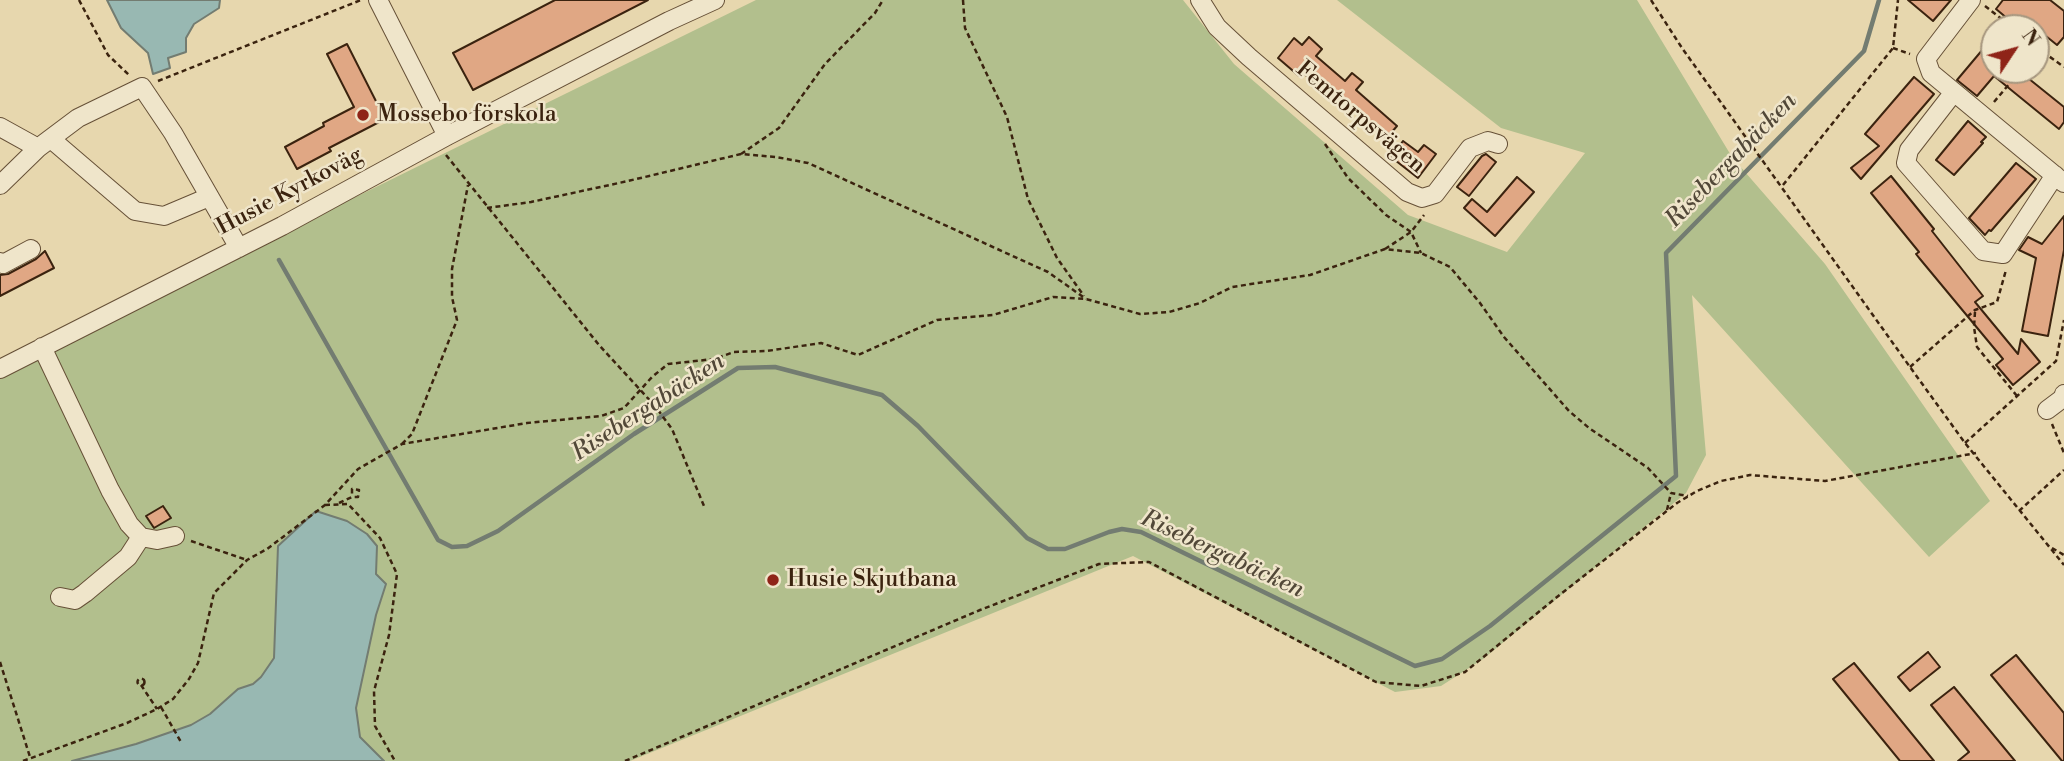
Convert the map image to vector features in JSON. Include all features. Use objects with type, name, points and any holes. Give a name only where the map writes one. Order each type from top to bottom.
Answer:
[{"type":"street","points":[[378,0],[441,138]]},
{"type":"street","name":"Husie Kyrkoväg","points":[[0,369],[239,248],[441,138],[715,0]]},
{"type":"street","name":"Femtorpsvägen","points":[[1200,0],[1217,27],[1249,57],[1407,192],[1422,198],[1434,194],[1470,148],[1488,141],[1498,144]]},
{"type":"street","points":[[1954,92],[1909,150],[1906,163],[1983,251],[2003,254],[2059,179],[1982,116],[1954,92],[1931,73],[1926,59],[1971,0]]},
{"type":"street","points":[[0,185],[45,143],[78,118],[142,87],[173,133],[239,248]]},
{"type":"street","points":[[0,127],[45,143],[135,211],[164,216],[209,197]]},
{"type":"street","points":[[0,262],[3,264],[31,249]]},
{"type":"street","points":[[42,347],[66,416],[129,524],[141,537],[158,540],[175,536]]},
{"type":"street","points":[[2047,410],[2063,398],[2064,394]]},
{"type":"street","points":[[60,597],[75,600],[85,593],[128,557],[141,537]]},
{"type":"path","points":[[79,0],[108,55],[142,87],[361,0]]},
{"type":"path","points":[[741,154],[779,128],[825,64],[875,13],[883,0]]},
{"type":"path","points":[[963,0],[965,28],[1007,117],[1028,199],[1057,258],[1086,299]]},
{"type":"path","points":[[1651,0],[1750,144],[1965,443],[2064,565]]},
{"type":"path","points":[[1782,186],[1894,48],[1898,0]]},
{"type":"path","points":[[1978,0],[1996,14]]},
{"type":"path","points":[[1982,116],[2009,84]]},
{"type":"path","points":[[1320,136],[1348,178],[1386,215],[1411,232],[1421,253]]},
{"type":"path","points":[[441,138],[468,184],[487,208],[581,324],[655,406],[671,429],[704,506]]},
{"type":"path","points":[[487,208],[531,202],[741,154],[776,157],[808,163],[1048,272],[1086,299]]},
{"type":"path","points":[[402,444],[415,427],[457,320],[452,297],[452,269],[468,184]]},
{"type":"path","points":[[23,761],[127,723],[173,699],[198,663],[214,593],[247,560],[267,549],[325,505],[345,481],[377,457],[402,444],[527,423],[601,416],[624,408],[668,364],[714,359],[734,352],[766,351],[821,343],[858,355],[937,320],[993,315],[1053,297],[1086,299],[1140,314],[1169,312],[1200,303],[1232,287],[1310,275],[1385,249],[1411,232],[1419,223],[1434,194]]},
{"type":"path","points":[[1385,249],[1421,253],[1450,267],[1504,337],[1569,411],[1658,478],[1671,493],[1688,496]]},
{"type":"path","points":[[1910,367],[1975,310],[1997,302],[2007,271],[2003,254]]},
{"type":"path","points":[[1975,310],[1977,347],[2018,396]]},
{"type":"path","points":[[1965,443],[2056,361],[2064,320]]},
{"type":"path","points":[[2047,410],[2064,453]]},
{"type":"path","points":[[625,761],[980,610],[1100,564],[1149,562],[1376,682],[1421,686],[1465,672],[1667,511],[1688,496],[1721,481],[1750,475],[1825,481],[1975,453]]},
{"type":"path","points":[[2019,511],[2064,470]]},
{"type":"path","points":[[337,504],[352,497],[356,498],[362,492],[354,489],[351,492],[352,497]]},
{"type":"path","points":[[1667,511],[1671,493]]},
{"type":"path","points":[[325,505],[348,504],[380,538],[397,574],[389,635],[373,691],[375,726],[395,761]]},
{"type":"path","points":[[175,536],[247,560]]},
{"type":"path","points":[[2048,546],[2064,555]]},
{"type":"path","points":[[0,662],[30,757]]},
{"type":"path","points":[[141,685],[181,742]]},
{"type":"green space","points":[[756,0],[1183,0],[1234,64],[1408,215],[1507,252],[1585,153],[1501,128],[1337,0],[1637,0],[1732,157],[1825,264],[1990,501],[1929,557],[1692,295],[1706,455],[1686,493],[1483,659],[1441,686],[1395,692],[1133,556],[630,761],[0,761],[0,372]]},
{"type":"water","points":[[107,0],[220,0],[219,8],[194,24],[186,38],[186,52],[168,58],[170,68],[153,74],[148,53],[121,28]]},
{"type":"water","points":[[316,511],[347,521],[367,534],[377,546],[376,574],[386,584],[376,615],[356,708],[360,737],[384,761],[72,761],[136,744],[191,725],[210,714],[238,689],[253,684],[261,677],[274,658],[278,546]]},
{"type":"building","points":[[555,0],[648,0],[473,90],[453,53]]},
{"type":"building","points":[[1908,0],[1951,0],[1933,21]]},
{"type":"building","points":[[2003,0],[2050,0],[2064,11],[2064,37],[2057,45],[2050,39],[2050,14],[2002,14],[1996,9]]},
{"type":"building","points":[[1309,37],[1322,49],[1316,56],[1345,81],[1352,73],[1363,82],[1356,90],[1397,126],[1386,139],[1345,103],[1342,106],[1302,72],[1299,76],[1278,58],[1294,38],[1302,45]]},
{"type":"building","points":[[347,44],[385,119],[329,148],[331,151],[297,169],[285,147],[354,107],[327,54]]},
{"type":"building","points":[[1980,53],[1980,84],[1987,84],[1977,96],[1957,80]]},
{"type":"building","points":[[1914,77],[1934,94],[1861,179],[1851,168],[1879,146],[1865,134]]},
{"type":"building","points":[[2004,84],[2035,84],[2064,107],[2064,122],[2059,129]]},
{"type":"building","points":[[1968,121],[1986,137],[1954,175],[1936,160]]},
{"type":"building","points":[[1403,141],[1418,152],[1424,145],[1436,154],[1418,178],[1391,157]]},
{"type":"building","points":[[1486,154],[1496,162],[1469,196],[1457,187]]},
{"type":"building","points":[[2016,163],[2036,179],[1985,235],[1969,218]]},
{"type":"building","points":[[1891,176],[1983,296],[1975,302],[2018,354],[2021,339],[2040,362],[2013,385],[1996,365],[2003,359],[1916,254],[1919,252],[1871,193]]},
{"type":"building","points":[[1517,177],[1534,192],[1495,236],[1464,208],[1472,199],[1487,212]]},
{"type":"building","points":[[2064,216],[2064,250],[2048,336],[2022,331],[2036,258],[2019,250],[2028,237],[2042,244]]},
{"type":"building","points":[[45,251],[54,268],[0,296],[0,275],[8,274]]},
{"type":"building","points":[[163,506],[171,518],[154,528],[146,516]]},
{"type":"building","points":[[1928,652],[1940,667],[1910,691],[1898,677]]},
{"type":"building","points":[[2016,655],[2064,713],[2064,761],[1991,675]]},
{"type":"building","points":[[1854,663],[1934,761],[1900,761],[1833,679]]},
{"type":"building","points":[[1954,687],[2015,761],[1958,761],[1969,752],[1931,705]]},
{"type":"waterway","name":"Risebergabäcken","points":[[279,260],[438,540],[452,547],[467,546],[498,531],[634,434],[738,368],[775,367],[882,395],[918,426],[1027,538],[1048,549],[1065,549],[1122,529],[1141,532],[1415,666],[1442,659],[1490,626],[1676,476],[1666,253],[1864,51],[1879,0]]},
{"type":"place","name":"Mossebo förskola","points":[[363,115]]},
{"type":"place","name":"Husie Skjutbana","points":[[773,580]]}]
